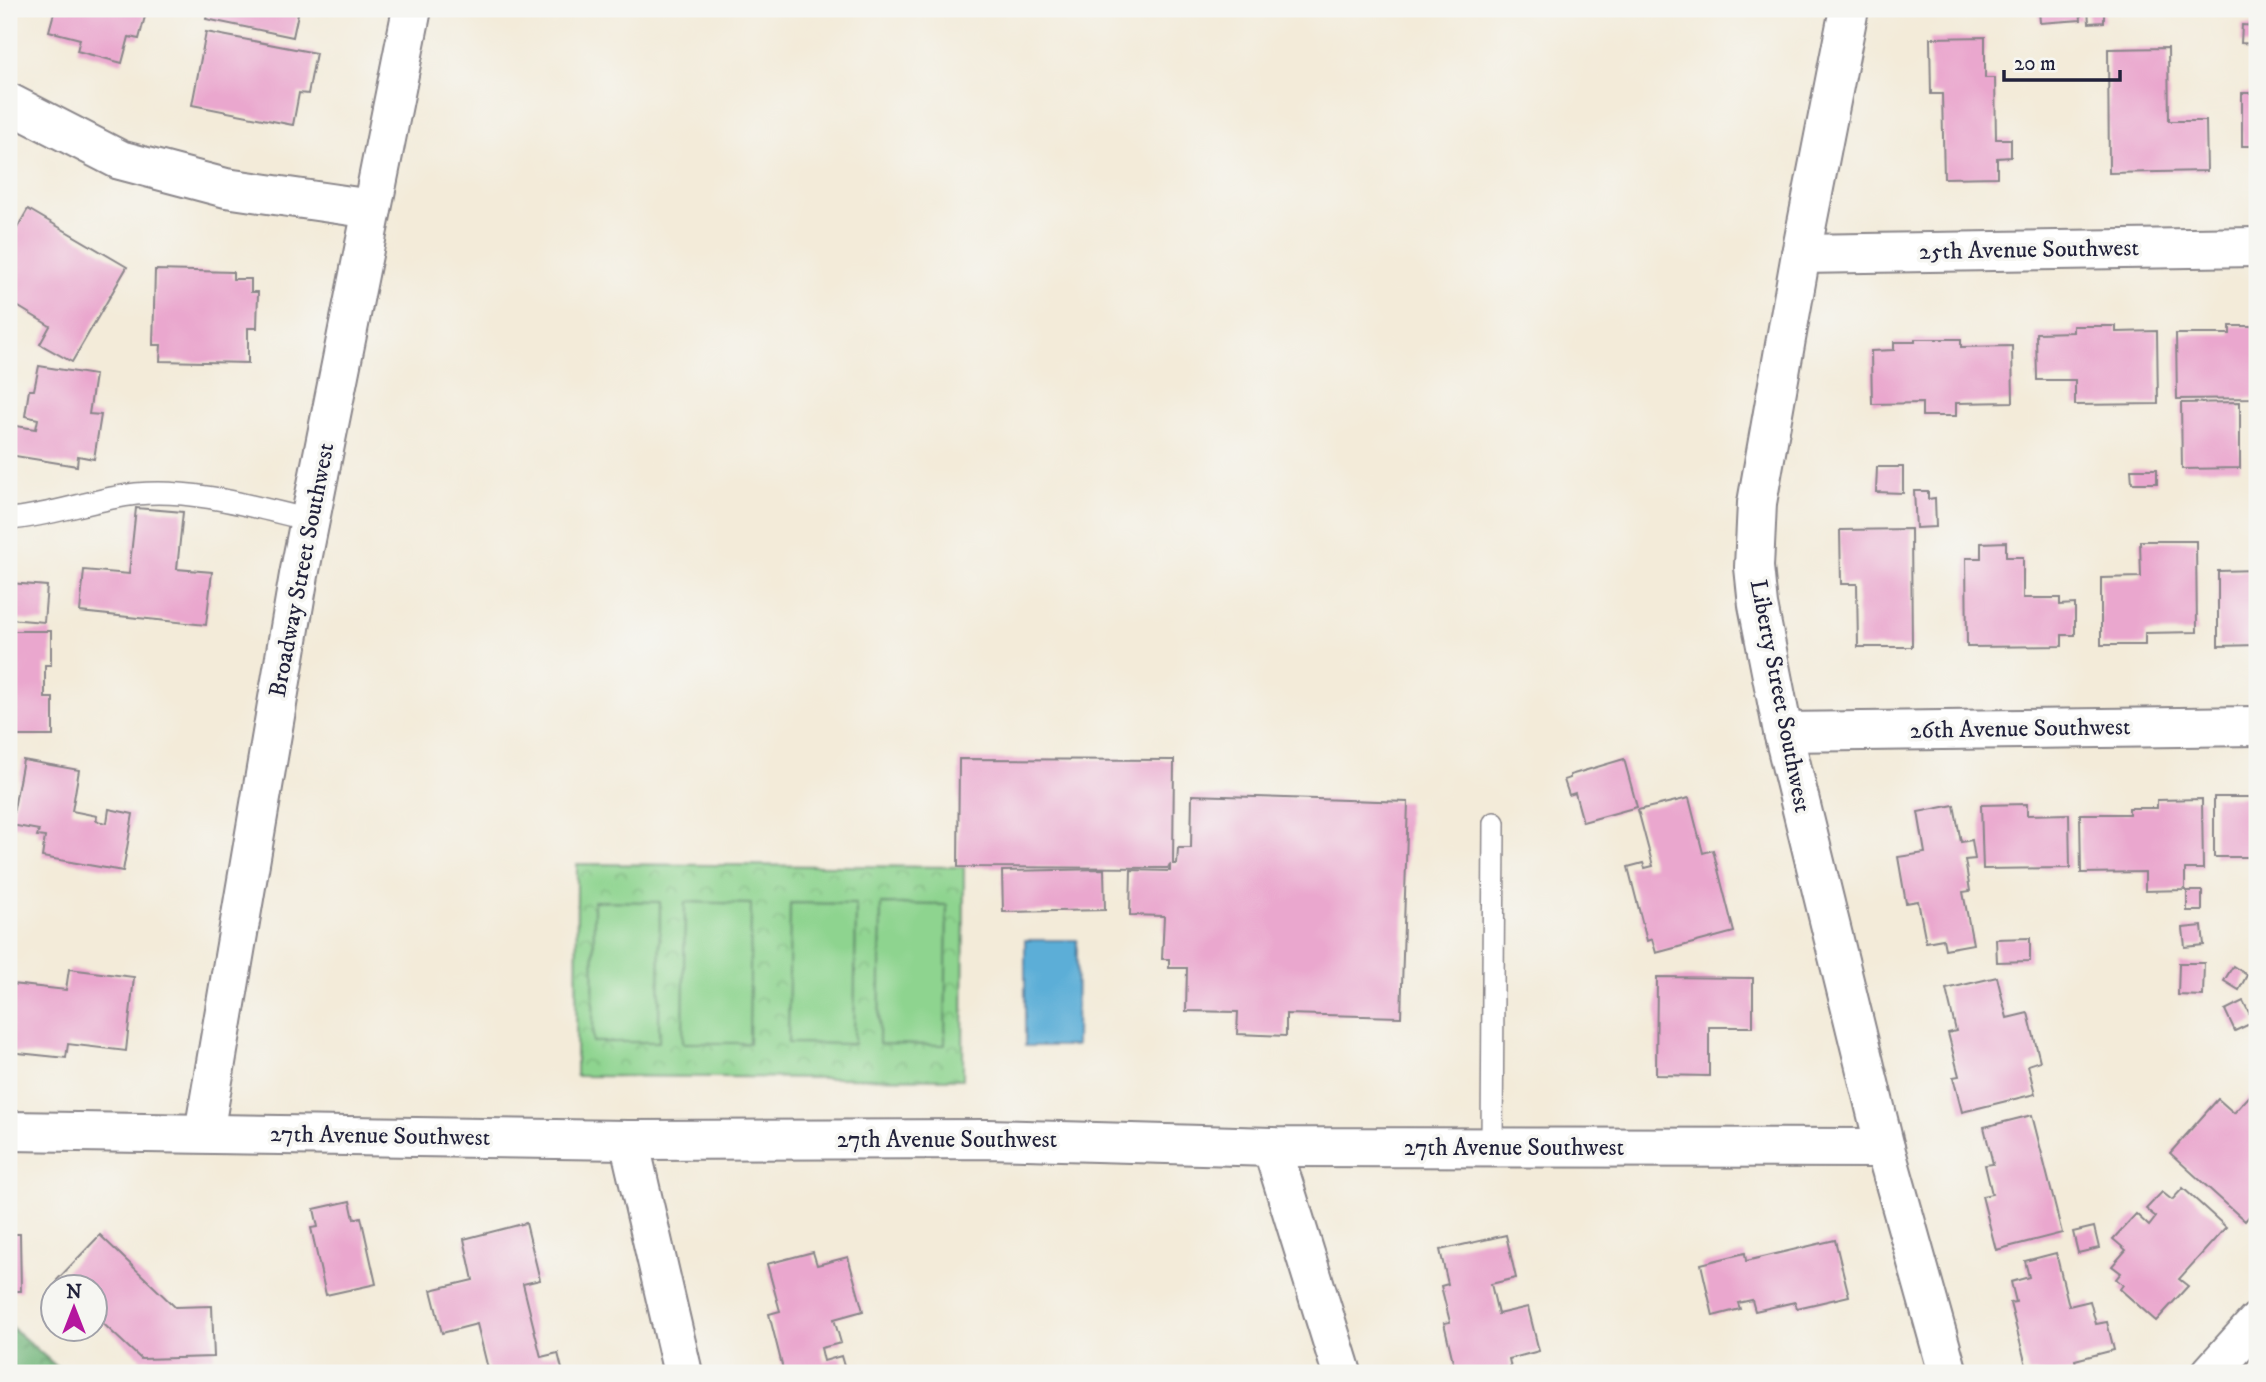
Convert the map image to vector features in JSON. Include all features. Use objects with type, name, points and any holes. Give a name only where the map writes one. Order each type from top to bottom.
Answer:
[{"type":"street","name":"Broadway Street Southwest","points":[[204,1133],[297,588],[412,9]]},
{"type":"street","name":"Liberty Street Southwest","points":[[1849,9],[1801,254],[1757,503],[1754,567],[1758,605],[1783,732],[1885,1147],[1948,1373]]},
{"type":"street","points":[[9,103],[120,160],[226,188],[372,209]]},
{"type":"street","name":"25th Avenue Southwest","points":[[1801,254],[2257,247]]},
{"type":"street","name":"26th Avenue Southwest","points":[[1783,732],[2257,726]]},
{"type":"street","name":"27th Avenue Southwest","points":[[9,1131],[629,1140],[986,1139],[1272,1147],[1492,1149],[1885,1147]]},
{"type":"street","points":[[629,1140],[683,1373]]},
{"type":"street","points":[[1272,1147],[1342,1373]]},
{"type":"street","points":[[2211,1373],[2257,1322]]},
{"type":"lane","points":[[9,519],[135,495],[169,493],[236,503],[310,520]]},
{"type":"lane","points":[[1492,1149],[1494,823]]},
{"type":"green space","points":[[577,864],[964,867],[963,1079],[576,1076]]},
{"type":"green space","points":[[594,901],[660,902],[659,1042],[593,1042]]},
{"type":"green space","points":[[685,902],[751,904],[749,1043],[683,1043]]},
{"type":"green space","points":[[790,903],[856,904],[854,1044],[788,1043]]},
{"type":"green space","points":[[881,904],[947,905],[945,1045],[879,1044]]},
{"type":"green space","points":[[9,1325],[64,1373],[9,1373]]},
{"type":"water","points":[[1025,940],[1077,940],[1076,1046],[1025,1046]]},
{"type":"building","points":[[55,9],[147,9],[139,39],[129,37],[122,63],[77,51],[80,39],[49,31]]},
{"type":"building","points":[[208,9],[299,9],[293,37],[206,19]]},
{"type":"building","points":[[2039,9],[2080,9],[2081,20],[2040,23]]},
{"type":"building","points":[[2088,9],[2104,9],[2104,22],[2089,23]]},
{"type":"building","points":[[2242,25],[2256,26],[2255,44],[2241,43]]},
{"type":"building","points":[[206,32],[316,53],[308,94],[299,93],[293,125],[192,105]]},
{"type":"building","points":[[1985,37],[1985,78],[1995,78],[1996,139],[2011,139],[2011,157],[1997,158],[1997,177],[1944,178],[1942,94],[1931,94],[1930,38]]},
{"type":"building","points":[[2168,48],[2169,121],[2206,121],[2207,171],[2109,173],[2108,49]]},
{"type":"building","points":[[2242,93],[2257,93],[2257,146],[2242,146]]},
{"type":"building","points":[[28,209],[127,267],[72,362],[40,344],[50,326],[9,301],[9,242]]},
{"type":"building","points":[[155,270],[233,272],[233,279],[251,279],[251,292],[258,292],[257,328],[248,328],[248,363],[160,361],[161,345],[153,345]]},
{"type":"building","points":[[2073,326],[2116,326],[2116,332],[2157,331],[2158,404],[2075,405],[2075,380],[2037,380],[2036,333],[2073,332]]},
{"type":"building","points":[[2230,326],[2257,326],[2257,398],[2177,399],[2176,334],[2230,334]]},
{"type":"building","points":[[1915,339],[1961,339],[1961,347],[2012,346],[2013,402],[1956,403],[1956,416],[1922,416],[1922,403],[1872,404],[1871,351],[1894,350],[1894,342],[1915,342]]},
{"type":"building","points":[[39,366],[95,375],[89,414],[101,415],[94,459],[78,456],[77,466],[9,455],[9,425],[36,429],[38,419],[25,416],[29,390],[34,390]]},
{"type":"building","points":[[2240,402],[2240,468],[2182,469],[2181,403]]},
{"type":"building","points":[[1877,467],[1903,467],[1903,493],[1876,492]]},
{"type":"building","points":[[2131,469],[2157,469],[2157,483],[2132,483]]},
{"type":"building","points":[[1914,491],[1928,491],[1928,499],[1935,498],[1936,527],[1916,528]]},
{"type":"building","points":[[136,508],[183,512],[177,569],[212,572],[206,625],[80,612],[84,570],[129,574]]},
{"type":"building","points":[[1911,529],[1912,647],[1858,647],[1857,584],[1841,584],[1840,530]]},
{"type":"building","points":[[2140,541],[2196,541],[2197,632],[2145,633],[2145,645],[2101,645],[2101,578],[2141,577]]},
{"type":"building","points":[[2006,542],[2006,557],[2023,557],[2023,598],[2060,598],[2060,605],[2075,604],[2075,635],[2062,635],[2062,646],[1967,647],[1966,558],[1981,558],[1981,543]]},
{"type":"building","points":[[2257,570],[2257,645],[2218,646],[2218,571]]},
{"type":"building","points":[[9,583],[47,586],[44,622],[9,619]]},
{"type":"building","points":[[9,631],[51,631],[51,665],[45,665],[45,698],[53,698],[53,736],[9,736]]},
{"type":"building","points":[[959,759],[1174,760],[1173,864],[1177,864],[1178,848],[1191,848],[1192,795],[1408,802],[1401,1017],[1286,1014],[1286,1036],[1237,1034],[1238,1012],[1186,1011],[1187,968],[1169,968],[1169,959],[1162,959],[1164,916],[1130,915],[1131,870],[1170,871],[1170,864],[1168,868],[958,867]]},
{"type":"building","points":[[1624,759],[1637,807],[1583,822],[1575,793],[1569,795],[1564,780],[1570,778],[1570,775]]},
{"type":"building","points":[[23,760],[79,770],[72,811],[97,816],[96,821],[107,823],[109,809],[133,814],[123,871],[42,857],[45,837],[37,836],[39,830],[11,825]]},
{"type":"building","points":[[2214,797],[2257,797],[2257,886],[2254,886],[2254,857],[2214,857]]},
{"type":"building","points":[[1689,798],[1703,853],[1713,850],[1734,932],[1656,953],[1652,939],[1647,941],[1628,867],[1643,863],[1645,868],[1653,866],[1638,810]]},
{"type":"building","points":[[2202,799],[2203,869],[2185,869],[2185,890],[2145,891],[2145,872],[2081,873],[2080,814],[2129,814],[2129,808],[2157,808],[2157,800]]},
{"type":"building","points":[[2027,804],[2027,815],[2069,814],[2070,868],[1983,869],[1981,805]]},
{"type":"building","points":[[1954,805],[1961,842],[1972,840],[1975,859],[1965,860],[1970,891],[1963,892],[1973,944],[1945,949],[1943,939],[1926,942],[1918,901],[1906,903],[1898,857],[1925,853],[1918,812]]},
{"type":"building","points":[[1104,869],[1105,910],[1003,912],[1002,871]]},
{"type":"building","points":[[2187,891],[2202,891],[2202,911],[2187,911]]},
{"type":"building","points":[[2202,926],[2204,945],[2185,947],[2183,928]]},
{"type":"building","points":[[2030,938],[2030,961],[1997,962],[1996,939]]},
{"type":"building","points":[[2179,963],[2204,963],[2203,996],[2178,995]]},
{"type":"building","points":[[2233,966],[2247,975],[2239,990],[2224,981]]},
{"type":"building","points":[[69,969],[134,977],[126,1051],[68,1044],[66,1058],[9,1052],[9,976],[13,976],[12,984],[66,990]]},
{"type":"building","points":[[1657,977],[1753,978],[1753,1027],[1709,1027],[1709,1076],[1656,1075]]},
{"type":"building","points":[[1997,977],[2007,1018],[2028,1013],[2040,1061],[2028,1065],[2035,1094],[1962,1112],[1953,1077],[1959,1076],[1948,1033],[1956,1031],[1946,989]]},
{"type":"building","points":[[2243,1001],[2254,1022],[2235,1031],[2225,1010]]},
{"type":"building","points":[[2257,1088],[2257,1207],[2245,1221],[2170,1153],[2218,1099],[2234,1113]]},
{"type":"building","points":[[2032,1115],[2062,1233],[1996,1250],[1982,1196],[1992,1194],[1985,1165],[1993,1164],[1984,1127]]},
{"type":"building","points":[[2183,1188],[2226,1227],[2179,1279],[2188,1286],[2156,1321],[2120,1289],[2123,1285],[2116,1279],[2121,1273],[2112,1266],[2126,1250],[2113,1239],[2136,1214],[2149,1226],[2156,1217],[2146,1209],[2162,1192],[2172,1200]]},
{"type":"building","points":[[350,1201],[354,1219],[361,1217],[376,1284],[326,1295],[311,1228],[318,1227],[314,1209]]},
{"type":"building","points":[[526,1223],[540,1280],[523,1284],[541,1357],[558,1353],[563,1373],[489,1373],[477,1324],[442,1333],[431,1290],[473,1280],[464,1239]]},
{"type":"building","points":[[2094,1227],[2099,1248],[2078,1253],[2073,1232]]},
{"type":"building","points":[[9,1234],[20,1234],[21,1291],[9,1291]]},
{"type":"building","points":[[100,1235],[175,1307],[212,1306],[214,1357],[141,1359],[108,1328],[108,1274],[63,1274]]},
{"type":"building","points":[[1506,1235],[1516,1278],[1491,1284],[1498,1314],[1528,1307],[1539,1351],[1509,1359],[1512,1373],[1451,1373],[1451,1370],[1455,1370],[1444,1323],[1450,1322],[1441,1286],[1448,1284],[1440,1250]]},
{"type":"building","points":[[1835,1240],[1849,1296],[1797,1308],[1795,1302],[1755,1311],[1752,1300],[1738,1303],[1740,1309],[1713,1316],[1701,1264],[1745,1253],[1746,1261]]},
{"type":"building","points":[[813,1252],[817,1265],[848,1257],[863,1311],[834,1319],[841,1343],[821,1348],[824,1361],[841,1356],[846,1373],[784,1373],[769,1314],[780,1311],[767,1264]]},
{"type":"building","points":[[2056,1253],[2069,1306],[2090,1301],[2096,1324],[2107,1322],[2114,1350],[2075,1360],[2078,1373],[2028,1373],[2010,1303],[2016,1302],[2011,1282],[2029,1277],[2025,1261]]}]
